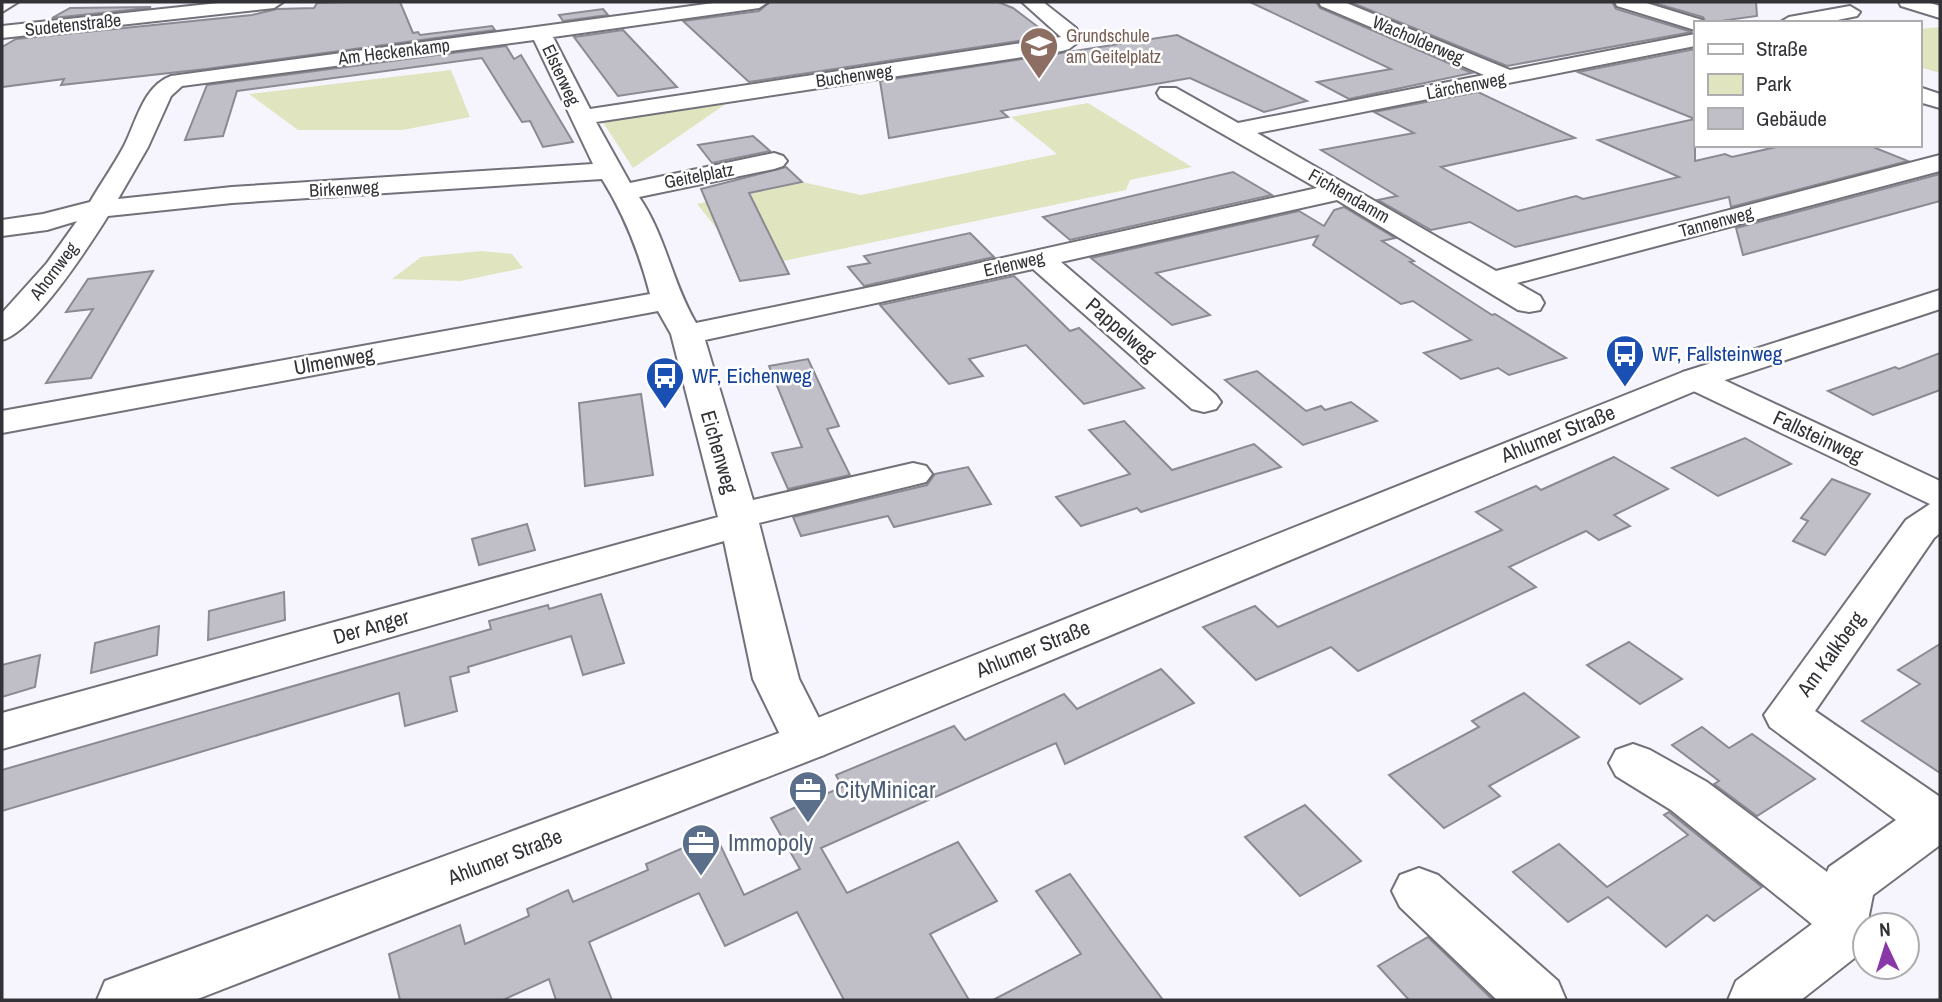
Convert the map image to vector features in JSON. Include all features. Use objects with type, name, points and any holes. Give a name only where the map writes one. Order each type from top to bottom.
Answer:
[{"type":"street","points":[[2,6],[9,2]]},
{"type":"street","name":"Sudetenstraße","points":[[2,32],[271,2]]},
{"type":"street","name":"Am Heckenkamp","points":[[91,209],[138,144],[163,91],[172,83],[194,77],[760,2]]},
{"type":"street","name":"Buchenweg","points":[[581,117],[1062,45],[1072,39],[1069,32],[1031,2]]},
{"type":"street","name":"Wacholderweg","points":[[1330,2],[1508,77]]},
{"type":"street","points":[[1624,2],[1694,24]]},
{"type":"street","points":[[1908,2],[1940,12]]},
{"type":"street","points":[[1800,21],[1850,12]]},
{"type":"street","name":"Elsterweg","points":[[541,33],[581,117]]},
{"type":"street","name":"Lärchenweg","points":[[1237,130],[1694,40]]},
{"type":"street","name":"Fichtendamm","points":[[1168,93],[1207,117],[1237,130],[1529,303]]},
{"type":"street","points":[[1921,95],[1940,101]]},
{"type":"street","points":[[581,117],[616,181]]},
{"type":"street","name":"Geitelplatz","points":[[616,181],[774,161]]},
{"type":"street","name":"Tannenweg","points":[[1492,281],[1940,163]]},
{"type":"street","name":"Birkenweg","points":[[2,228],[65,218],[91,209],[232,195],[616,181]]},
{"type":"street","name":"Eichenweg","points":[[616,181],[642,225],[653,250],[667,300],[687,334],[739,520],[776,679],[807,742]]},
{"type":"street","name":"Erlenweg","points":[[687,334],[1341,191]]},
{"type":"street","name":"Birkenweg","points":[[2,210],[54,204],[91,209]]},
{"type":"street","name":"Ahornweg","points":[[2,330],[46,285],[91,209]]},
{"type":"street","points":[[612,230],[642,225]]},
{"type":"street","name":"Pappelweg","points":[[1039,259],[1203,402]]},
{"type":"street","name":"Ahlumer Straße","points":[[154,996],[807,742],[1695,379],[1940,299]]},
{"type":"street","name":"Ulmenweg","points":[[2,422],[667,300]]},
{"type":"street","name":"Fallsteinweg","points":[[1695,379],[1940,495]]},
{"type":"street","name":"Der Anger","points":[[2,730],[739,520],[913,474]]},
{"type":"street","name":"Am Kalkberg","points":[[1937,822],[1787,715],[1920,529],[1940,514]]},
{"type":"street","points":[[1633,763],[1689,796],[1842,915]]},
{"type":"street","points":[[1756,1000],[1837,938],[1848,883],[1937,822]]},
{"type":"street","points":[[1419,891],[1537,1000]]},
{"type":"green space","points":[[1940,27],[1940,73],[1921,68],[1921,29]]},
{"type":"green space","points":[[451,70],[470,117],[403,130],[298,130],[249,94]]},
{"type":"green space","points":[[730,101],[633,168],[602,121]]},
{"type":"green space","points":[[1088,103],[1192,167],[1130,180],[1126,190],[783,261],[764,223],[718,230],[697,204],[802,182],[861,195],[1057,154],[1011,117]]},
{"type":"green space","points":[[481,251],[512,254],[523,268],[461,281],[392,279],[421,257]]},
{"type":"building","points":[[400,2],[413,33],[418,32],[420,35],[492,26],[495,30],[206,69],[61,85],[64,79],[2,87],[2,47],[16,39],[252,15],[277,9],[314,8],[317,3]]},
{"type":"building","points":[[770,2],[998,2],[1013,8],[1050,36],[749,82],[683,21],[759,11]]},
{"type":"building","points":[[1250,2],[1316,2],[1320,8],[1472,73],[1349,99],[1317,82],[1391,69]]},
{"type":"building","points":[[1350,2],[1612,2],[1616,9],[1692,32],[1507,66]]},
{"type":"building","points":[[1651,2],[1756,2],[1757,16],[1721,21],[1705,21],[1703,17]]},
{"type":"building","points":[[151,7],[149,8],[52,18],[70,8]]},
{"type":"building","points":[[603,9],[608,15],[563,21],[559,15]]},
{"type":"building","points":[[623,30],[677,87],[618,96],[574,37]]},
{"type":"building","points":[[1177,35],[1307,101],[1264,112],[1190,78],[1001,111],[1008,117],[889,138],[880,81]]},
{"type":"building","points":[[506,46],[514,59],[521,55],[573,142],[543,147],[530,121],[522,122],[482,58],[237,91],[223,136],[185,140],[207,85]]},
{"type":"building","points":[[1694,49],[1694,119],[1578,72]]},
{"type":"building","points":[[1478,92],[1575,138],[1441,167],[1518,211],[1576,196],[1583,199],[1679,177],[1598,140],[1694,119],[1695,161],[1725,154],[1732,157],[1776,147],[1873,147],[1908,161],[1731,207],[1729,197],[1515,247],[1470,222],[1431,230],[1378,200],[1397,196],[1321,150],[1414,133],[1374,112]]},
{"type":"building","points":[[753,136],[770,151],[712,163],[698,145]]},
{"type":"building","points":[[786,167],[802,182],[749,193],[789,274],[740,281],[701,189]]},
{"type":"building","points":[[1233,172],[1272,195],[1070,240],[1043,217]]},
{"type":"building","points":[[1940,174],[1940,201],[1743,255],[1736,228]]},
{"type":"building","points":[[1344,207],[1395,238],[1382,241],[1414,261],[1410,262],[1492,315],[1495,314],[1566,358],[1509,375],[1498,368],[1461,379],[1424,353],[1471,340],[1413,301],[1401,304],[1313,245],[1318,236],[1156,273],[1210,315],[1172,325],[1091,258],[1299,211],[1324,226],[1334,210]]},
{"type":"building","points":[[970,233],[994,257],[864,286],[848,267],[870,263],[864,256]]},
{"type":"building","points":[[153,271],[91,378],[46,383],[93,309],[66,312],[88,279]]},
{"type":"building","points":[[1014,276],[1070,331],[1079,328],[1144,388],[1084,404],[1026,345],[969,359],[983,376],[949,384],[880,305]]},
{"type":"building","points":[[1940,353],[1940,390],[1873,415],[1828,391],[1895,367],[1899,369]]},
{"type":"building","points":[[808,359],[839,426],[827,429],[850,475],[788,489],[772,453],[802,447],[769,366]]},
{"type":"building","points":[[1257,371],[1306,411],[1321,406],[1325,410],[1351,402],[1377,421],[1303,445],[1225,380]]},
{"type":"building","points":[[641,394],[653,475],[585,486],[579,403]]},
{"type":"building","points":[[1124,421],[1172,470],[1254,444],[1281,467],[1141,512],[1137,508],[1081,526],[1056,497],[1130,474],[1089,430]]},
{"type":"building","points":[[1745,438],[1791,464],[1718,496],[1672,468]]},
{"type":"building","points":[[1614,457],[1668,489],[1614,515],[1630,526],[1599,540],[1586,531],[1509,567],[1536,587],[1358,671],[1331,647],[1256,680],[1203,627],[1255,606],[1278,627],[1502,530],[1476,512],[1536,486],[1541,490]]},
{"type":"building","points":[[968,467],[991,504],[894,527],[888,516],[801,536],[793,517],[927,485],[935,474]]},
{"type":"building","points":[[1832,479],[1870,494],[1825,555],[1793,541],[1808,521],[1801,518]]},
{"type":"building","points":[[527,524],[535,550],[479,565],[472,539]]},
{"type":"building","points":[[284,592],[285,620],[208,640],[209,611]]},
{"type":"building","points":[[601,594],[624,663],[583,675],[571,636],[468,667],[469,672],[450,677],[457,711],[405,726],[399,693],[2,811],[2,770],[491,629],[489,621],[548,605],[549,609]]},
{"type":"building","points":[[159,626],[157,655],[91,673],[95,643]]},
{"type":"building","points":[[1629,642],[1682,679],[1640,704],[1587,665]]},
{"type":"building","points":[[1940,644],[1940,773],[1862,721],[1920,684],[1898,670]]},
{"type":"building","points":[[40,655],[35,687],[2,697],[2,665]]},
{"type":"building","points":[[1161,669],[1194,703],[1065,764],[1056,743],[821,848],[847,893],[958,842],[997,901],[930,934],[969,1000],[844,1000],[797,912],[725,946],[699,893],[589,942],[612,1000],[556,1000],[549,979],[503,1000],[400,1000],[389,954],[460,925],[465,944],[529,916],[527,909],[568,890],[573,902],[648,870],[646,864],[685,847],[687,852],[717,838],[744,895],[800,869],[771,818],[842,787],[836,775],[954,726],[965,740],[1064,694],[1077,709]]},
{"type":"building","points":[[1524,693],[1579,737],[1489,786],[1500,796],[1444,828],[1389,775],[1479,727],[1472,721]]},
{"type":"building","points":[[1702,727],[1729,748],[1752,734],[1815,779],[1757,816],[1714,784],[1719,781],[1672,745]]},
{"type":"building","points":[[1305,805],[1361,861],[1300,896],[1245,837]]},
{"type":"building","points":[[1669,812],[1762,887],[1714,921],[1707,915],[1666,947],[1608,897],[1568,922],[1513,872],[1559,844],[1607,887],[1688,835],[1664,815]]},
{"type":"building","points":[[1070,874],[1163,1000],[993,1000],[1081,954],[1036,891]]},
{"type":"building","points":[[1428,937],[1493,1000],[1409,1000],[1378,966]]},
{"type":"place","name":"Grundschule am Geitelplatz","points":[[1039,80]]},
{"type":"place","name":"WF, Fallsteinweg","points":[[1625,388]]},
{"type":"place","name":"WF, Eichenweg","points":[[665,410]]},
{"type":"place","name":"CityMinicar","points":[[808,824]]},
{"type":"place","name":"Immopoly","points":[[701,877]]}]
